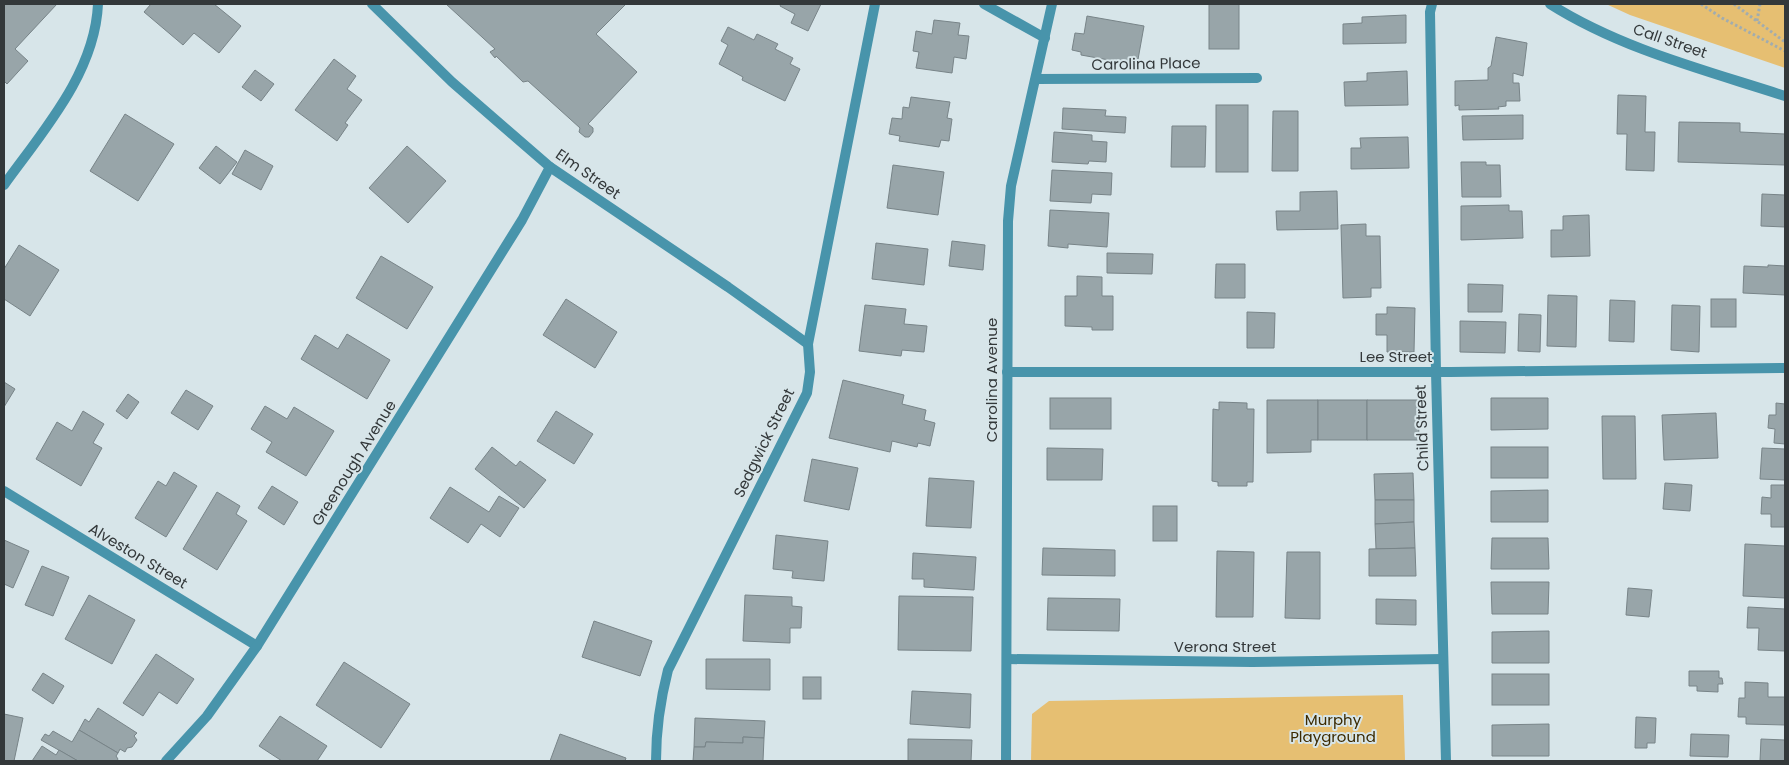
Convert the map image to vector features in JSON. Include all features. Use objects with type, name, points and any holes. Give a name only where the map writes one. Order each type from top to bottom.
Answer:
[{"type":"street","points":[[4,184],[67,95],[91,43],[96,28],[98,4]]},
{"type":"street","name":"Elm Street","points":[[372,4],[452,82],[550,167],[728,287],[808,344]]},
{"type":"street","name":"Sedgwick Street","points":[[656,761],[656,735],[661,698],[668,670],[807,393],[810,372],[808,344],[875,4]]},
{"type":"street","points":[[984,4],[1045,38]]},
{"type":"street","name":"Carolina Avenue","points":[[1006,761],[1008,221],[1011,186],[1052,4]]},
{"type":"street","name":"Child Street","points":[[1432,4],[1430,12],[1436,372],[1446,761]]},
{"type":"street","name":"Call Street","points":[[1550,4],[1618,40],[1785,96]]},
{"type":"street","name":"Carolina Place","points":[[1036,79],[1257,78]]},
{"type":"street","name":"Greenough Avenue","points":[[166,761],[207,716],[257,646],[517,228],[550,167]]},
{"type":"street","name":"Lee Street","points":[[1007,372],[1436,372],[1785,368]]},
{"type":"street","name":"Alveston Street","points":[[4,492],[257,646]]},
{"type":"street","name":"Verona Street","points":[[1007,659],[1201,662],[1444,659]]},
{"type":"path","points":[[1701,4],[1722,18],[1785,51]]},
{"type":"path","points":[[1734,4],[1785,42]]},
{"type":"path","points":[[1757,21],[1760,4]]},
{"type":"green space","points":[[1606,4],[1785,4],[1785,68],[1630,15]]},
{"type":"green space","name":"Murphy Playground","points":[[1403,695],[1405,761],[1031,761],[1032,714],[1049,701]]},
{"type":"building","points":[[4,4],[57,4],[15,49],[28,61],[7,84],[4,81]]},
{"type":"building","points":[[151,4],[214,4],[241,26],[219,53],[194,33],[183,45],[144,12]]},
{"type":"building","points":[[446,4],[626,4],[596,34],[637,72],[588,124],[593,128],[593,132],[589,137],[585,137],[579,132],[580,128],[528,81],[523,82],[496,56],[495,58],[490,52],[495,49]]},
{"type":"building","points":[[781,4],[821,4],[808,31],[791,23],[795,14],[780,6]]},
{"type":"building","points":[[1209,4],[1239,4],[1239,49],[1209,49]]},
{"type":"building","points":[[1406,15],[1406,43],[1343,44],[1343,24],[1362,23],[1362,17]]},
{"type":"building","points":[[1087,16],[1144,26],[1137,65],[1081,55],[1081,52],[1072,50],[1075,33],[1084,34]]},
{"type":"building","points":[[934,20],[960,23],[958,35],[969,36],[966,59],[954,57],[952,73],[916,68],[919,52],[913,51],[916,31],[932,34]]},
{"type":"building","points":[[728,27],[754,40],[757,34],[778,44],[775,49],[793,58],[790,64],[800,69],[785,101],[742,80],[743,77],[719,64],[728,45],[721,41]]},
{"type":"building","points":[[1496,37],[1527,43],[1523,76],[1513,73],[1513,83],[1519,83],[1520,101],[1506,101],[1506,106],[1498,107],[1499,109],[1459,110],[1459,105],[1455,106],[1455,81],[1488,80],[1488,68],[1491,66]]},
{"type":"building","points":[[334,59],[356,76],[347,89],[362,100],[345,123],[348,125],[337,141],[295,110]]},
{"type":"building","points":[[255,70],[274,84],[261,101],[242,87]]},
{"type":"building","points":[[1407,71],[1408,105],[1345,106],[1344,82],[1367,81],[1367,73]]},
{"type":"building","points":[[1618,95],[1646,96],[1645,132],[1655,132],[1654,171],[1626,170],[1627,134],[1617,134]]},
{"type":"building","points":[[911,97],[950,102],[947,118],[952,119],[949,141],[941,140],[939,147],[899,141],[900,136],[889,134],[892,118],[902,119],[903,107],[909,108]]},
{"type":"building","points":[[1216,105],[1248,105],[1248,172],[1216,172]]},
{"type":"building","points":[[1063,108],[1106,110],[1105,116],[1126,117],[1125,133],[1062,129]]},
{"type":"building","points":[[1273,111],[1298,111],[1298,171],[1272,171]]},
{"type":"building","points":[[125,114],[174,144],[138,201],[90,171]]},
{"type":"building","points":[[1523,115],[1523,139],[1463,140],[1462,116]]},
{"type":"building","points":[[1679,122],[1740,123],[1740,132],[1785,134],[1785,165],[1678,162]]},
{"type":"building","points":[[1172,126],[1206,126],[1205,167],[1171,167]]},
{"type":"building","points":[[1054,132],[1092,135],[1092,141],[1107,142],[1106,162],[1089,161],[1088,164],[1052,162]]},
{"type":"building","points":[[1408,137],[1409,168],[1351,169],[1351,148],[1361,148],[1360,138]]},
{"type":"building","points":[[216,146],[237,162],[220,184],[199,168]]},
{"type":"building","points":[[407,146],[446,181],[408,223],[369,188]]},
{"type":"building","points":[[245,150],[273,166],[261,190],[232,174]]},
{"type":"building","points":[[1461,162],[1486,162],[1486,165],[1500,165],[1501,197],[1462,197]]},
{"type":"building","points":[[893,165],[944,172],[938,215],[887,208]]},
{"type":"building","points":[[1052,170],[1112,173],[1111,195],[1092,194],[1091,203],[1050,201]]},
{"type":"building","points":[[1337,191],[1338,229],[1277,230],[1276,211],[1300,211],[1300,192]]},
{"type":"building","points":[[1762,194],[1785,195],[1785,227],[1761,226]]},
{"type":"building","points":[[1509,205],[1509,211],[1522,211],[1523,238],[1461,240],[1461,206]]},
{"type":"building","points":[[1050,210],[1109,213],[1107,247],[1068,244],[1068,248],[1048,246]]},
{"type":"building","points":[[1589,215],[1590,256],[1551,257],[1551,230],[1563,230],[1563,216]]},
{"type":"building","points":[[1366,224],[1366,236],[1380,236],[1381,288],[1371,288],[1371,297],[1343,298],[1341,225]]},
{"type":"building","points":[[952,241],[985,245],[983,270],[949,266]]},
{"type":"building","points":[[876,243],[928,249],[924,285],[872,279]]},
{"type":"building","points":[[19,245],[59,270],[30,316],[4,299],[4,269]]},
{"type":"building","points":[[1107,253],[1153,254],[1152,274],[1107,273]]},
{"type":"building","points":[[381,256],[433,287],[407,329],[356,298]]},
{"type":"building","points":[[1216,264],[1245,264],[1245,298],[1215,298]]},
{"type":"building","points":[[1768,265],[1785,266],[1785,295],[1743,293],[1744,266],[1768,267]]},
{"type":"building","points":[[1077,276],[1102,277],[1102,296],[1113,296],[1113,330],[1092,330],[1092,327],[1065,326],[1065,296],[1077,296]]},
{"type":"building","points":[[1468,284],[1503,285],[1502,312],[1468,312]]},
{"type":"building","points":[[1548,295],[1577,296],[1576,347],[1547,346]]},
{"type":"building","points":[[566,299],[617,332],[595,368],[543,335]]},
{"type":"building","points":[[1711,299],[1736,299],[1736,327],[1711,327]]},
{"type":"building","points":[[1610,300],[1635,301],[1634,342],[1609,341]]},
{"type":"building","points":[[865,305],[906,309],[904,324],[927,326],[924,352],[902,350],[901,356],[859,351]]},
{"type":"building","points":[[1672,305],[1700,306],[1699,352],[1671,350]]},
{"type":"building","points":[[1387,307],[1415,308],[1414,352],[1387,352],[1387,335],[1376,335],[1376,314],[1387,314]]},
{"type":"building","points":[[1247,312],[1275,313],[1274,348],[1247,348]]},
{"type":"building","points":[[1519,314],[1541,315],[1540,352],[1518,351]]},
{"type":"building","points":[[1460,321],[1506,322],[1505,353],[1460,352]]},
{"type":"building","points":[[347,334],[390,360],[367,399],[301,359],[315,335],[338,349]]},
{"type":"building","points":[[843,380],[904,395],[902,404],[926,410],[924,420],[935,423],[930,446],[918,443],[917,447],[892,441],[890,452],[829,438]]},
{"type":"building","points":[[4,382],[15,389],[4,407]]},
{"type":"building","points":[[186,390],[213,406],[198,430],[171,413]]},
{"type":"building","points":[[128,394],[139,402],[127,419],[116,411]]},
{"type":"building","points":[[1050,398],[1111,398],[1111,429],[1050,429]]},
{"type":"building","points":[[1491,398],[1548,398],[1548,429],[1491,430]]},
{"type":"building","points":[[1267,400],[1318,400],[1318,440],[1311,440],[1311,452],[1267,453]]},
{"type":"building","points":[[1318,400],[1367,400],[1367,440],[1318,440]]},
{"type":"building","points":[[1367,400],[1418,400],[1419,440],[1367,440]]},
{"type":"building","points":[[1219,402],[1247,403],[1247,409],[1254,409],[1253,482],[1247,482],[1247,486],[1218,486],[1218,482],[1212,481],[1213,409],[1219,410]]},
{"type":"building","points":[[1776,403],[1785,404],[1785,444],[1774,443],[1775,429],[1768,428],[1769,415],[1776,415]]},
{"type":"building","points":[[265,406],[287,419],[294,407],[334,431],[306,476],[266,452],[272,442],[251,429]]},
{"type":"building","points":[[83,411],[104,424],[93,443],[102,448],[81,486],[36,459],[57,422],[72,431]]},
{"type":"building","points":[[556,411],[593,434],[574,464],[537,441]]},
{"type":"building","points":[[1716,413],[1718,458],[1664,460],[1662,415]]},
{"type":"building","points":[[1602,416],[1635,416],[1636,479],[1603,479]]},
{"type":"building","points":[[492,447],[516,466],[520,461],[546,480],[524,508],[475,469]]},
{"type":"building","points":[[1491,447],[1548,447],[1548,478],[1491,478]]},
{"type":"building","points":[[1047,448],[1103,449],[1102,480],[1047,480]]},
{"type":"building","points":[[1762,448],[1785,449],[1785,480],[1760,479]]},
{"type":"building","points":[[812,459],[858,468],[849,510],[804,501]]},
{"type":"building","points":[[174,472],[197,486],[166,537],[135,518],[158,481],[166,486]]},
{"type":"building","points":[[1413,473],[1414,500],[1375,500],[1374,474]]},
{"type":"building","points":[[929,478],[974,481],[971,528],[926,526]]},
{"type":"building","points":[[1665,483],[1692,485],[1690,511],[1663,509]]},
{"type":"building","points":[[1771,485],[1785,485],[1785,527],[1771,527],[1771,514],[1761,514],[1762,497],[1771,498]]},
{"type":"building","points":[[272,486],[298,502],[284,525],[258,508]]},
{"type":"building","points":[[450,487],[489,512],[499,496],[519,508],[500,537],[481,524],[468,543],[430,518]]},
{"type":"building","points":[[1548,490],[1548,522],[1491,522],[1491,491]]},
{"type":"building","points":[[217,492],[240,506],[236,514],[247,521],[217,570],[183,549]]},
{"type":"building","points":[[1375,500],[1414,500],[1414,522],[1375,524]]},
{"type":"building","points":[[1153,506],[1177,506],[1177,541],[1153,541]]},
{"type":"building","points":[[1414,522],[1415,548],[1376,549],[1375,524]]},
{"type":"building","points":[[776,535],[828,541],[824,581],[792,578],[793,571],[773,569]]},
{"type":"building","points":[[1492,538],[1548,538],[1549,569],[1491,569]]},
{"type":"building","points":[[4,540],[29,551],[13,588],[4,584]]},
{"type":"building","points":[[1745,544],[1785,546],[1785,598],[1743,596]]},
{"type":"building","points":[[1043,548],[1115,550],[1115,576],[1042,575]]},
{"type":"building","points":[[1415,548],[1416,576],[1369,576],[1369,549]]},
{"type":"building","points":[[1217,551],[1254,552],[1253,617],[1216,617]]},
{"type":"building","points":[[1287,552],[1320,552],[1320,619],[1285,618]]},
{"type":"building","points":[[913,553],[976,557],[974,590],[924,587],[924,579],[912,579]]},
{"type":"building","points":[[42,566],[69,577],[53,616],[25,605]]},
{"type":"building","points":[[1491,582],[1549,582],[1548,614],[1492,614]]},
{"type":"building","points":[[1628,588],[1652,590],[1649,617],[1626,615]]},
{"type":"building","points":[[89,595],[135,620],[112,664],[65,639]]},
{"type":"building","points":[[745,595],[792,597],[792,606],[802,607],[801,628],[790,628],[790,643],[743,641]]},
{"type":"building","points":[[899,596],[973,597],[971,651],[898,650]]},
{"type":"building","points":[[1048,598],[1120,599],[1119,631],[1047,630]]},
{"type":"building","points":[[1376,599],[1416,600],[1416,625],[1376,624]]},
{"type":"building","points":[[1748,607],[1785,609],[1785,651],[1758,650],[1759,628],[1747,628]]},
{"type":"building","points":[[594,621],[652,641],[640,676],[582,657]]},
{"type":"building","points":[[1549,631],[1549,663],[1492,663],[1492,632]]},
{"type":"building","points":[[156,654],[194,679],[177,704],[159,692],[143,716],[123,703]]},
{"type":"building","points":[[706,659],[770,659],[770,690],[706,689]]},
{"type":"building","points":[[344,662],[410,704],[381,748],[316,705]]},
{"type":"building","points":[[1689,671],[1719,671],[1719,678],[1722,678],[1723,684],[1718,684],[1718,692],[1697,691],[1697,686],[1689,686]]},
{"type":"building","points":[[43,673],[64,686],[53,704],[32,690]]},
{"type":"building","points":[[1492,674],[1549,674],[1549,705],[1492,705]]},
{"type":"building","points":[[803,677],[821,677],[821,699],[803,699]]},
{"type":"building","points":[[1745,682],[1768,683],[1768,697],[1785,697],[1785,725],[1746,724],[1746,717],[1738,717],[1739,698],[1745,698]]},
{"type":"building","points":[[912,691],[971,694],[970,728],[910,724]]},
{"type":"building","points":[[98,708],[137,733],[134,736],[137,740],[132,747],[127,748],[125,752],[120,749],[118,753],[79,730],[85,719],[89,722]]},
{"type":"building","points":[[4,714],[23,718],[14,761],[4,761]]},
{"type":"building","points":[[280,716],[327,746],[317,761],[282,761],[259,746]]},
{"type":"building","points":[[1636,717],[1656,718],[1655,743],[1647,743],[1647,748],[1635,748]]},
{"type":"building","points":[[695,718],[765,721],[764,738],[743,737],[743,743],[706,742],[705,747],[694,747]]},
{"type":"building","points":[[1549,724],[1549,756],[1492,756],[1492,725]]},
{"type":"building","points":[[79,730],[118,753],[116,756],[117,761],[78,761],[41,740],[45,734],[49,736],[53,731],[72,742]]},
{"type":"building","points":[[560,734],[626,758],[625,761],[550,761]]},
{"type":"building","points":[[1691,734],[1729,735],[1728,757],[1690,756]]},
{"type":"building","points":[[743,737],[764,738],[763,761],[693,761],[694,747],[705,747],[706,742],[743,743]]},
{"type":"building","points":[[908,739],[972,740],[971,761],[908,761]]},
{"type":"building","points":[[1761,739],[1785,740],[1785,761],[1760,761]]},
{"type":"building","points":[[42,746],[56,755],[59,750],[78,761],[32,761]]}]
